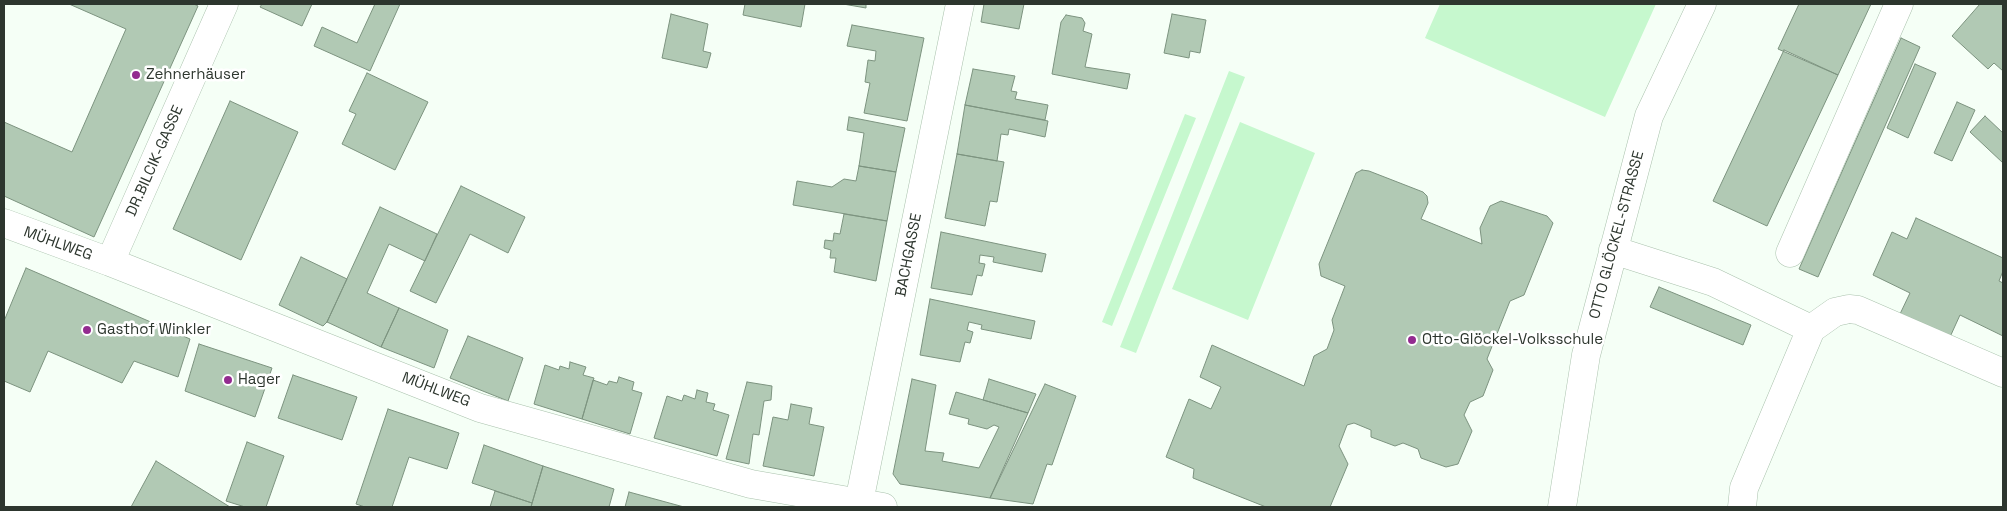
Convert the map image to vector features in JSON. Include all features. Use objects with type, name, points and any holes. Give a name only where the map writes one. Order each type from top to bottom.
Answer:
[{"type":"street","name":"DR.BILCIK-GASSE","points":[[110,262],[224,4]]},
{"type":"street","name":"BACHGASSE","points":[[867,506],[960,4]]},
{"type":"street","name":"OTTO GLÖCKEL-STRASSE","points":[[1562,507],[1586,355],[1649,116],[1702,4]]},
{"type":"street","points":[[1790,254],[1899,4]]},
{"type":"street","name":"MÜHLWEG","points":[[4,223],[110,262],[480,408],[751,484],[867,506]]},
{"type":"street","points":[[1613,250],[1713,282],[1811,329]]},
{"type":"street","points":[[1742,507],[1744,488],[1811,329],[1835,312],[1849,309],[1858,310],[2003,373]]},
{"type":"green space","points":[[1440,4],[1656,4],[1605,117],[1425,38]]},
{"type":"green space","points":[[1229,71],[1245,77],[1136,353],[1120,347]]},
{"type":"green space","points":[[1185,114],[1196,118],[1112,326],[1102,322]]},
{"type":"green space","points":[[1240,122],[1315,153],[1248,320],[1172,289]]},
{"type":"building","name":"Zehnerhäuser","points":[[69,4],[194,4],[198,6],[94,237],[4,196],[4,122],[72,152],[126,29]]},
{"type":"building","points":[[262,4],[312,4],[302,26],[260,7]]},
{"type":"building","points":[[375,4],[400,4],[370,71],[314,46],[322,27],[357,43]]},
{"type":"building","points":[[745,4],[805,4],[801,27],[743,15]]},
{"type":"building","points":[[843,4],[866,4],[866,8]]},
{"type":"building","points":[[984,4],[1024,4],[1019,29],[981,22]]},
{"type":"building","points":[[1799,4],[1871,4],[1838,75],[1778,49]]},
{"type":"building","points":[[1980,4],[2003,4],[2003,71],[1994,63],[1988,69],[1952,36]]},
{"type":"building","points":[[671,14],[708,24],[703,51],[711,53],[707,68],[662,58]]},
{"type":"building","points":[[1172,14],[1206,20],[1200,53],[1190,51],[1189,58],[1164,53]]},
{"type":"building","points":[[1066,15],[1082,18],[1085,23],[1083,31],[1092,34],[1085,67],[1130,74],[1127,89],[1052,74],[1061,22]]},
{"type":"building","points":[[852,25],[924,38],[907,121],[864,113],[870,83],[865,82],[868,60],[875,61],[876,51],[847,46]]},
{"type":"building","points":[[1901,38],[1920,47],[1818,277],[1799,269]]},
{"type":"building","points":[[1784,50],[1838,75],[1767,226],[1713,201]]},
{"type":"building","points":[[1915,64],[1936,73],[1908,138],[1887,128]]},
{"type":"building","points":[[973,69],[1015,76],[1011,91],[1017,92],[1015,99],[1048,105],[1045,120],[965,105]]},
{"type":"building","points":[[367,73],[428,102],[395,170],[342,144],[356,114],[349,111]]},
{"type":"building","points":[[230,101],[298,132],[241,260],[173,229]]},
{"type":"building","points":[[1957,102],[1975,110],[1952,161],[1934,153]]},
{"type":"building","points":[[965,105],[1048,121],[1045,137],[1009,129],[1008,135],[1001,134],[997,161],[957,154]]},
{"type":"building","points":[[1985,116],[2003,133],[2003,163],[1970,132]]},
{"type":"building","points":[[849,117],[905,128],[896,172],[859,166],[864,133],[847,130]]},
{"type":"building","points":[[957,154],[1004,162],[997,202],[990,201],[985,226],[945,218]]},
{"type":"building","points":[[859,166],[896,172],[887,221],[793,205],[797,181],[832,187],[844,179],[856,181]]},
{"type":"building","name":"Otto-Glöckel-Volksschule","points":[[1362,170],[1423,192],[1427,196],[1428,203],[1421,219],[1482,244],[1480,228],[1490,206],[1501,201],[1547,216],[1553,223],[1524,295],[1510,301],[1487,359],[1493,370],[1483,396],[1470,402],[1464,415],[1472,431],[1458,464],[1446,467],[1421,458],[1418,449],[1403,443],[1395,446],[1371,437],[1371,430],[1354,423],[1347,425],[1339,446],[1348,464],[1330,507],[1266,507],[1193,478],[1194,469],[1166,457],[1189,399],[1211,409],[1221,387],[1200,377],[1212,345],[1304,386],[1314,356],[1327,349],[1334,330],[1332,320],[1345,286],[1321,276],[1319,264],[1356,173]]},
{"type":"building","points":[[461,186],[525,217],[508,253],[470,234],[436,303],[410,291]]},
{"type":"building","points":[[380,207],[437,234],[425,261],[389,244],[367,293],[399,308],[381,347],[327,322]]},
{"type":"building","points":[[844,214],[887,221],[876,281],[834,272],[836,258],[830,258],[831,250],[824,248],[825,240],[833,241],[834,233],[840,234]]},
{"type":"building","points":[[1916,218],[2003,258],[2003,271],[1999,281],[2003,283],[2003,336],[1960,315],[1950,337],[1900,314],[1910,293],[1873,275],[1892,232],[1907,239]]},
{"type":"building","points":[[941,232],[1046,254],[1042,272],[993,262],[994,257],[980,255],[979,263],[985,264],[982,276],[977,275],[972,295],[931,288]]},
{"type":"building","points":[[301,257],[347,279],[327,322],[323,326],[279,305]]},
{"type":"building","name":"Gasthof Winkler","points":[[26,268],[190,339],[178,377],[134,361],[122,383],[48,351],[30,392],[4,381],[4,321]]},
{"type":"building","points":[[1659,287],[1751,325],[1743,345],[1650,307]]},
{"type":"building","points":[[930,299],[1035,321],[1031,339],[981,329],[982,325],[969,322],[967,330],[973,332],[970,343],[965,342],[960,362],[920,355]]},
{"type":"building","points":[[399,308],[448,330],[434,368],[381,347]]},
{"type":"building","points":[[468,336],[523,358],[508,401],[450,378]]},
{"type":"building","name":"Hager","points":[[199,344],[272,368],[255,417],[185,391]]},
{"type":"building","points":[[570,362],[586,367],[583,375],[594,378],[582,419],[534,404],[545,365],[559,370],[560,366],[569,369]]},
{"type":"building","points":[[293,375],[357,397],[342,440],[278,418]]},
{"type":"building","points":[[619,377],[634,382],[632,390],[642,393],[630,434],[582,419],[593,380],[607,385],[609,381],[617,383]]},
{"type":"building","points":[[912,379],[936,385],[925,451],[944,453],[942,461],[979,468],[999,427],[994,425],[987,429],[968,424],[969,419],[949,414],[956,392],[1028,413],[990,498],[900,484],[893,474]]},
{"type":"building","points":[[989,379],[1036,394],[1028,413],[983,400]]},
{"type":"building","points":[[747,382],[772,386],[771,400],[764,401],[759,435],[753,434],[749,464],[726,459]]},
{"type":"building","points":[[1045,384],[1076,396],[1052,465],[1047,464],[1033,504],[990,498]]},
{"type":"building","points":[[697,390],[708,393],[706,402],[715,404],[713,410],[729,415],[717,456],[654,438],[667,396],[682,401],[684,395],[695,399]]},
{"type":"building","points":[[791,404],[812,408],[809,424],[824,427],[814,476],[763,466],[773,417],[788,420]]},
{"type":"building","points":[[388,409],[459,433],[447,469],[409,457],[392,507],[365,507],[356,504]]},
{"type":"building","points":[[247,442],[284,456],[266,507],[245,507],[226,501]]},
{"type":"building","points":[[484,445],[543,466],[532,503],[472,483]]},
{"type":"building","points":[[156,461],[230,507],[131,507]]},
{"type":"building","points":[[543,466],[614,489],[609,507],[531,507]]},
{"type":"building","points":[[495,491],[532,503],[531,507],[490,507]]},
{"type":"building","points":[[629,492],[684,507],[625,507]]},
{"type":"place","name":"Zehnerhäuser","points":[[136,75]]},
{"type":"place","name":"Gasthof Winkler","points":[[87,330]]},
{"type":"place","name":"Otto-Glöckel-Volksschule","points":[[1412,340]]},
{"type":"place","name":"Hager","points":[[228,380]]}]
